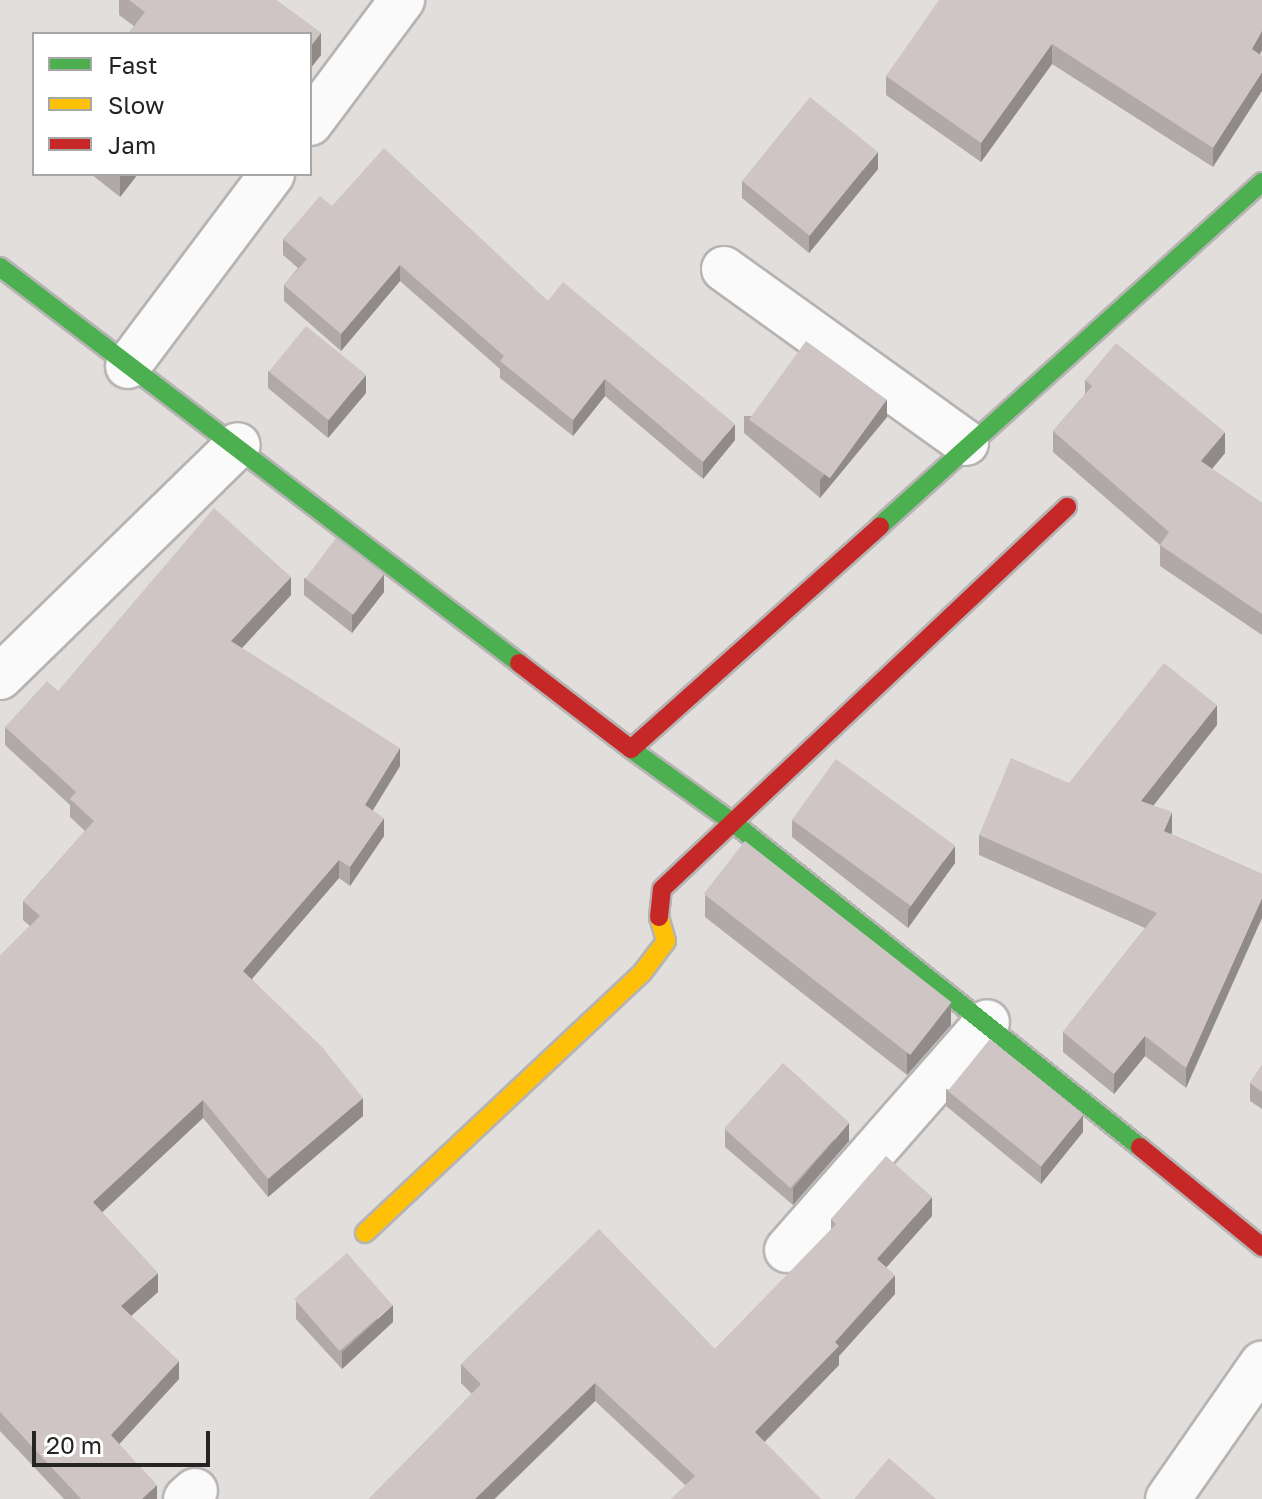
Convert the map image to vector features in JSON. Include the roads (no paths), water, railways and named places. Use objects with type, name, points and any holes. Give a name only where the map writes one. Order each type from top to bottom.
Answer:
[{"type":"street","points":[[312,120],[402,0]]},
{"type":"street","points":[[128,366],[270,176]]},
{"type":"street","points":[[631,749],[966,443],[1262,182]]},
{"type":"street","points":[[0,267],[128,366],[238,445],[631,749],[731,821],[987,1022],[1262,1247]]},
{"type":"street","points":[[724,269],[966,443]]},
{"type":"street","points":[[0,677],[238,445]]},
{"type":"street","points":[[365,1233],[642,973],[666,941],[657,908],[662,889],[1067,507]]},
{"type":"street","points":[[787,1250],[987,1022]]},
{"type":"street","points":[[1168,1499],[1262,1364]]}]
